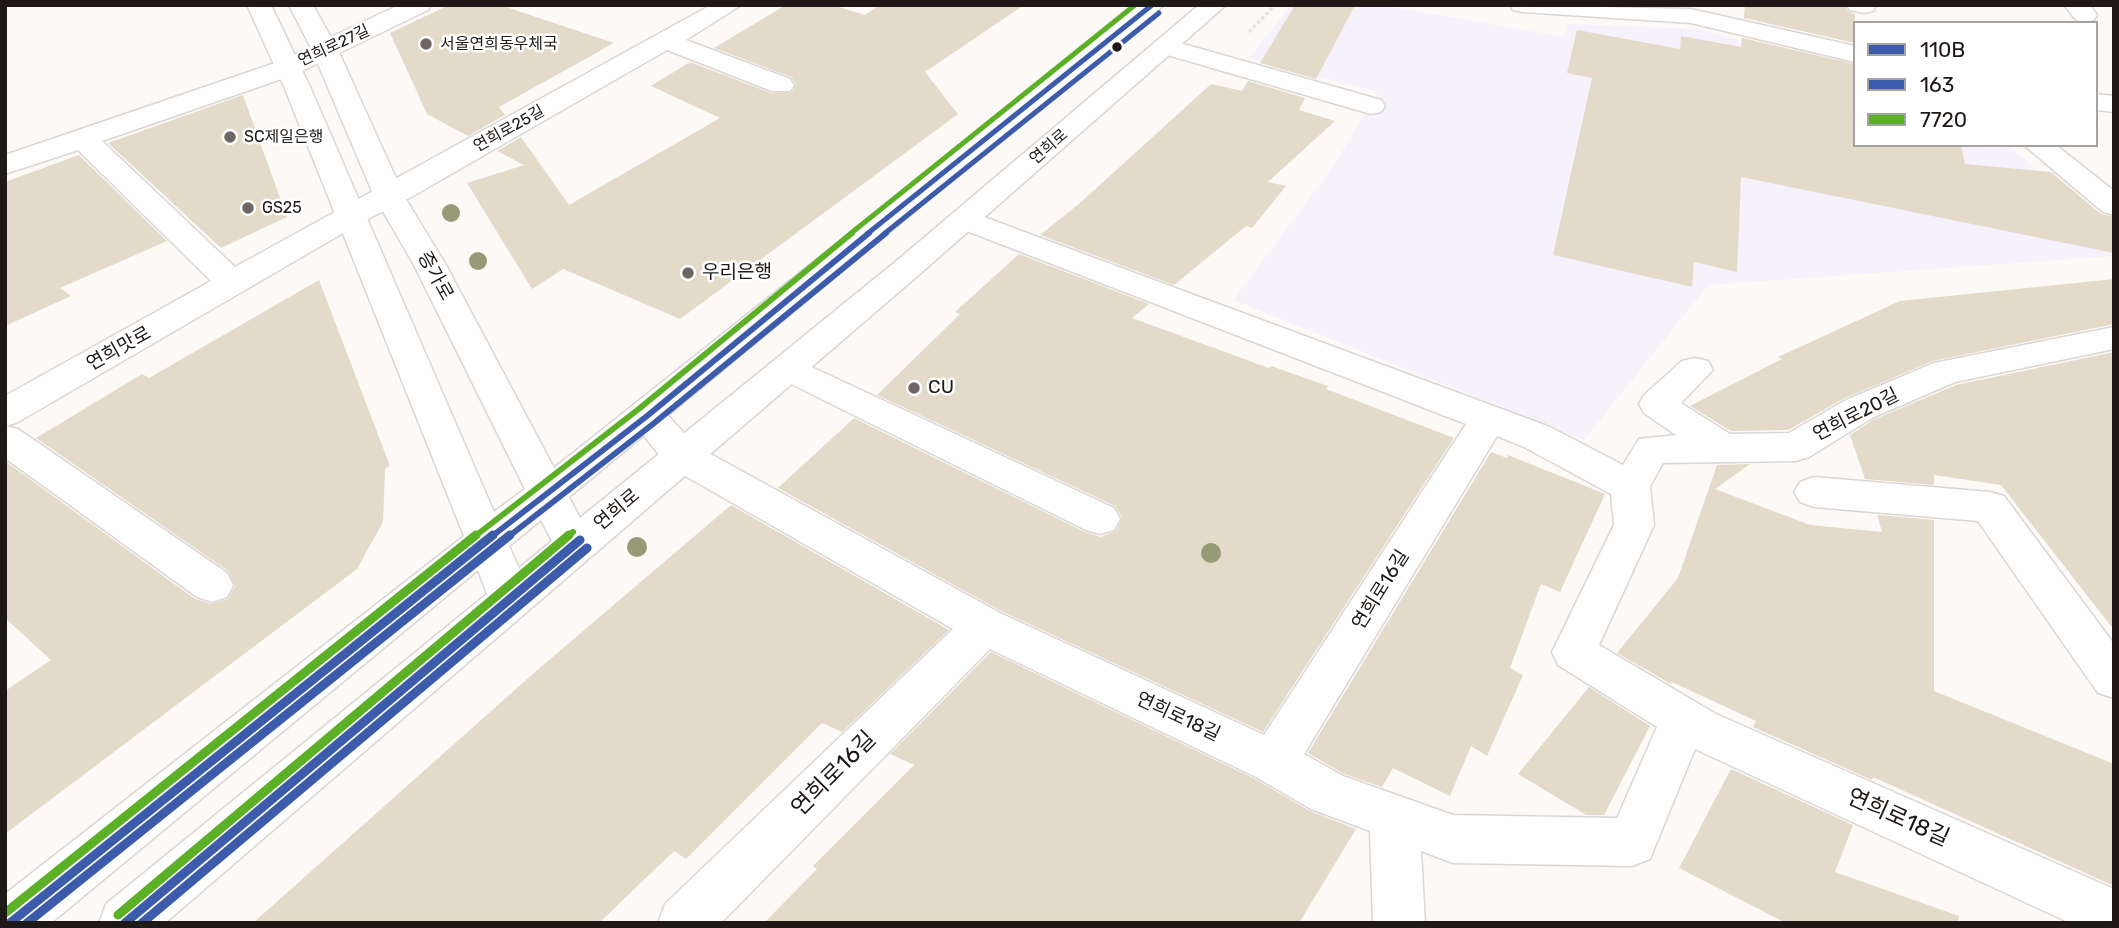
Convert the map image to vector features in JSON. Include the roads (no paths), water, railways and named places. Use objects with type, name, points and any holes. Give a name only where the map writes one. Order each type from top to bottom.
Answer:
[{"type":"street","points":[[259,5],[351,215],[510,598]]},
{"type":"street","name":"증가로","points":[[301,5],[325,50],[389,196],[430,265],[574,545]]},
{"type":"street","name":"연희로27길","points":[[287,68],[419,5]]},
{"type":"street","name":"연희로25길","points":[[351,215],[730,5]]},
{"type":"street","points":[[10,923],[486,539],[647,416],[737,339],[1152,5]]},
{"type":"street","name":"연희로","points":[[125,923],[965,219],[1214,5]]},
{"type":"street","points":[[1522,5],[1747,17],[1853,53]]},
{"type":"street","points":[[666,41],[781,85]]},
{"type":"street","points":[[1166,47],[1371,106]]},
{"type":"street","points":[[5,164],[287,68]]},
{"type":"street","points":[[82,138],[233,284]]},
{"type":"street","points":[[2041,147],[2114,205]]},
{"type":"street","name":"연희맛로","points":[[5,413],[351,215]]},
{"type":"street","points":[[965,219],[1537,437],[1630,486]]},
{"type":"street","name":"연희로20길","points":[[1630,486],[1652,449],[1796,447],[1859,409],[1947,372],[2114,338]]},
{"type":"street","points":[[788,368],[1100,519]]},
{"type":"street","points":[[1695,370],[1657,404],[1721,447]]},
{"type":"street","name":"연희로18길","points":[[647,416],[682,456],[985,626],[1273,762],[1328,793],[1453,839],[1632,842],[1684,719]]},
{"type":"street","name":"연희로16길","points":[[1273,762],[1489,419]]},
{"type":"street","points":[[5,439],[212,585]]},
{"type":"street","name":"연희로18길","points":[[1630,486],[1634,525],[1574,652],[1700,729],[2114,916]]},
{"type":"street","points":[[1814,492],[1990,507],[2114,679]]},
{"type":"street","name":"연희로16길","points":[[684,923],[985,626]]},
{"type":"street","points":[[1394,818],[1399,923]]},
{"type":"place","name":"서울연희동우체국","points":[[426,44]]},
{"type":"place","name":"SC제일은행","points":[[230,137]]},
{"type":"place","name":"GS25","points":[[248,208]]},
{"type":"place","name":"우리은행","points":[[688,273]]},
{"type":"place","name":"CU","points":[[914,388]]}]
